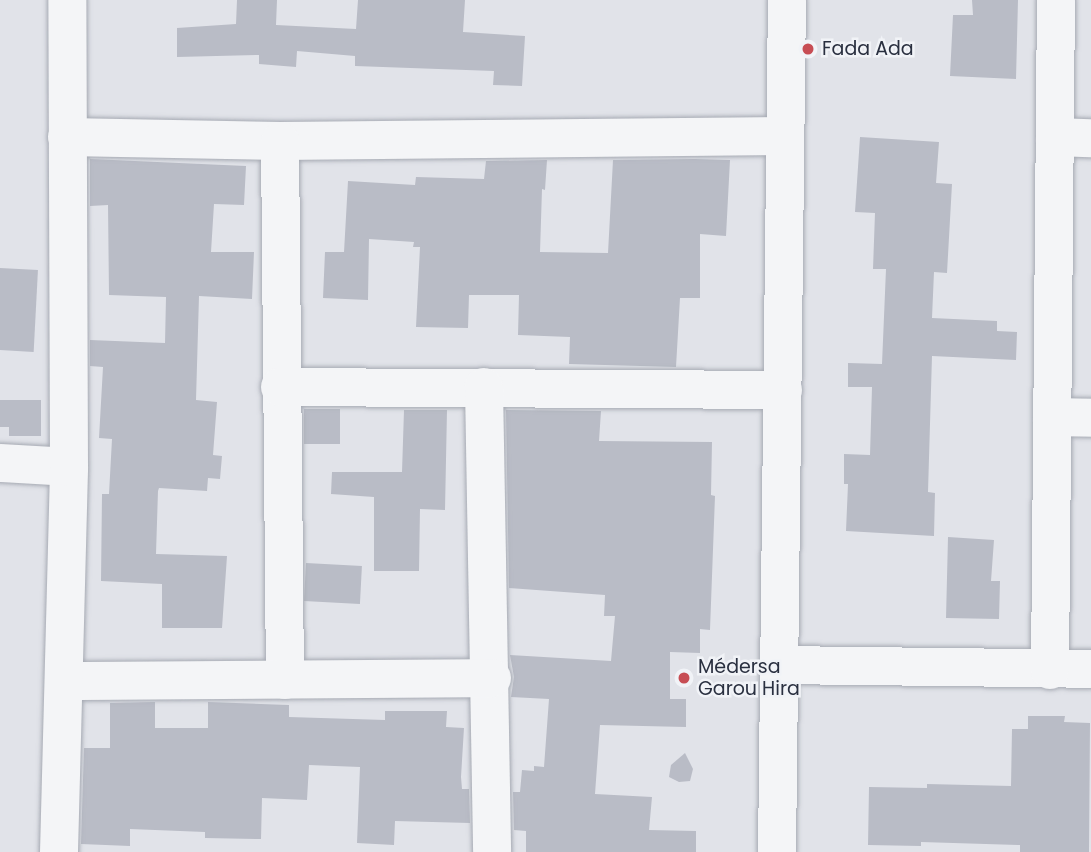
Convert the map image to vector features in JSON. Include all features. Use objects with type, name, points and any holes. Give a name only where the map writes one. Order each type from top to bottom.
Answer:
[{"type":"street","points":[[59,852],[69,467],[67,0]]},
{"type":"street","points":[[777,852],[787,0]]},
{"type":"street","points":[[1050,670],[1052,417],[1073,137],[1056,0]]},
{"type":"street","points":[[67,137],[280,141],[785,136]]},
{"type":"street","points":[[280,141],[280,387],[285,680]]},
{"type":"street","points":[[280,387],[782,390]]},
{"type":"street","points":[[484,387],[492,678],[492,852]]},
{"type":"street","points":[[1052,417],[1091,418]]},
{"type":"street","points":[[0,463],[69,467]]},
{"type":"street","points":[[779,665],[1091,669]]},
{"type":"street","points":[[65,681],[492,678]]},
{"type":"building","points":[[237,0],[277,0],[276,25],[356,29],[358,0],[465,0],[463,32],[525,36],[522,86],[493,85],[494,71],[355,66],[355,56],[297,51],[296,67],[259,64],[259,55],[177,57],[177,28],[236,24]]},
{"type":"building","points":[[972,0],[1018,0],[1016,79],[950,76],[953,15],[973,15]]},
{"type":"building","points":[[860,137],[939,142],[936,183],[952,184],[947,273],[934,272],[932,318],[997,321],[997,331],[1017,332],[1016,360],[932,356],[928,492],[935,493],[934,536],[846,531],[848,484],[844,484],[844,454],[870,455],[872,387],[848,387],[848,363],[882,364],[886,269],[873,269],[875,213],[855,212]]},
{"type":"building","points":[[90,159],[246,166],[244,205],[214,204],[211,252],[254,252],[252,299],[199,296],[196,400],[217,402],[213,455],[222,456],[220,479],[208,478],[207,491],[159,488],[158,491],[156,554],[227,556],[222,628],[162,628],[162,584],[101,581],[102,494],[109,494],[112,439],[99,438],[103,367],[90,366],[90,340],[165,343],[166,297],[109,295],[108,205],[90,206]]},
{"type":"building","points":[[547,160],[545,190],[542,189],[540,252],[608,253],[613,160],[730,160],[726,236],[700,234],[700,298],[680,298],[676,367],[569,364],[570,337],[518,335],[519,295],[469,295],[468,328],[416,327],[420,247],[413,247],[414,242],[369,239],[368,300],[323,298],[325,252],[344,252],[348,181],[415,185],[416,177],[484,179],[486,161]]},
{"type":"building","points":[[0,268],[38,270],[34,352],[0,350]]},
{"type":"building","points":[[0,400],[41,400],[41,436],[9,436],[9,427],[0,427]]},
{"type":"building","points":[[304,409],[340,409],[340,444],[304,444]]},
{"type":"building","points":[[404,410],[447,410],[445,510],[420,509],[419,571],[374,571],[374,497],[331,494],[332,472],[402,472]]},
{"type":"building","points":[[506,410],[601,411],[599,441],[712,442],[711,495],[715,496],[710,630],[700,629],[700,653],[670,652],[670,699],[686,699],[686,727],[600,725],[595,794],[652,797],[649,830],[696,831],[696,852],[526,852],[526,831],[514,830],[513,792],[520,792],[522,770],[534,771],[534,766],[544,767],[549,699],[511,697],[514,677],[510,655],[611,661],[615,616],[604,616],[605,595],[509,588]]},
{"type":"building","points":[[948,537],[994,540],[991,581],[1000,581],[999,619],[946,618]]},
{"type":"building","points":[[306,563],[362,566],[360,604],[304,601]]},
{"type":"building","points":[[155,702],[155,728],[208,728],[208,702],[289,705],[289,717],[385,720],[385,711],[447,711],[446,727],[464,728],[461,777],[462,789],[469,789],[470,823],[395,821],[394,845],[357,843],[360,767],[309,765],[307,800],[262,798],[261,839],[205,838],[205,832],[130,829],[130,846],[81,844],[84,748],[110,748],[110,703]]},
{"type":"building","points":[[1028,716],[1065,716],[1064,722],[1090,723],[1089,852],[1020,852],[1020,845],[921,842],[921,846],[868,845],[869,787],[927,788],[927,784],[1011,786],[1012,729],[1028,729]]},
{"type":"building","points":[[685,753],[693,769],[690,781],[679,782],[669,777],[671,765]]},
{"type":"place","name":"Fada Ada","points":[[808,49]]},
{"type":"place","name":"Médersa Garou Hira","points":[[684,678]]}]
